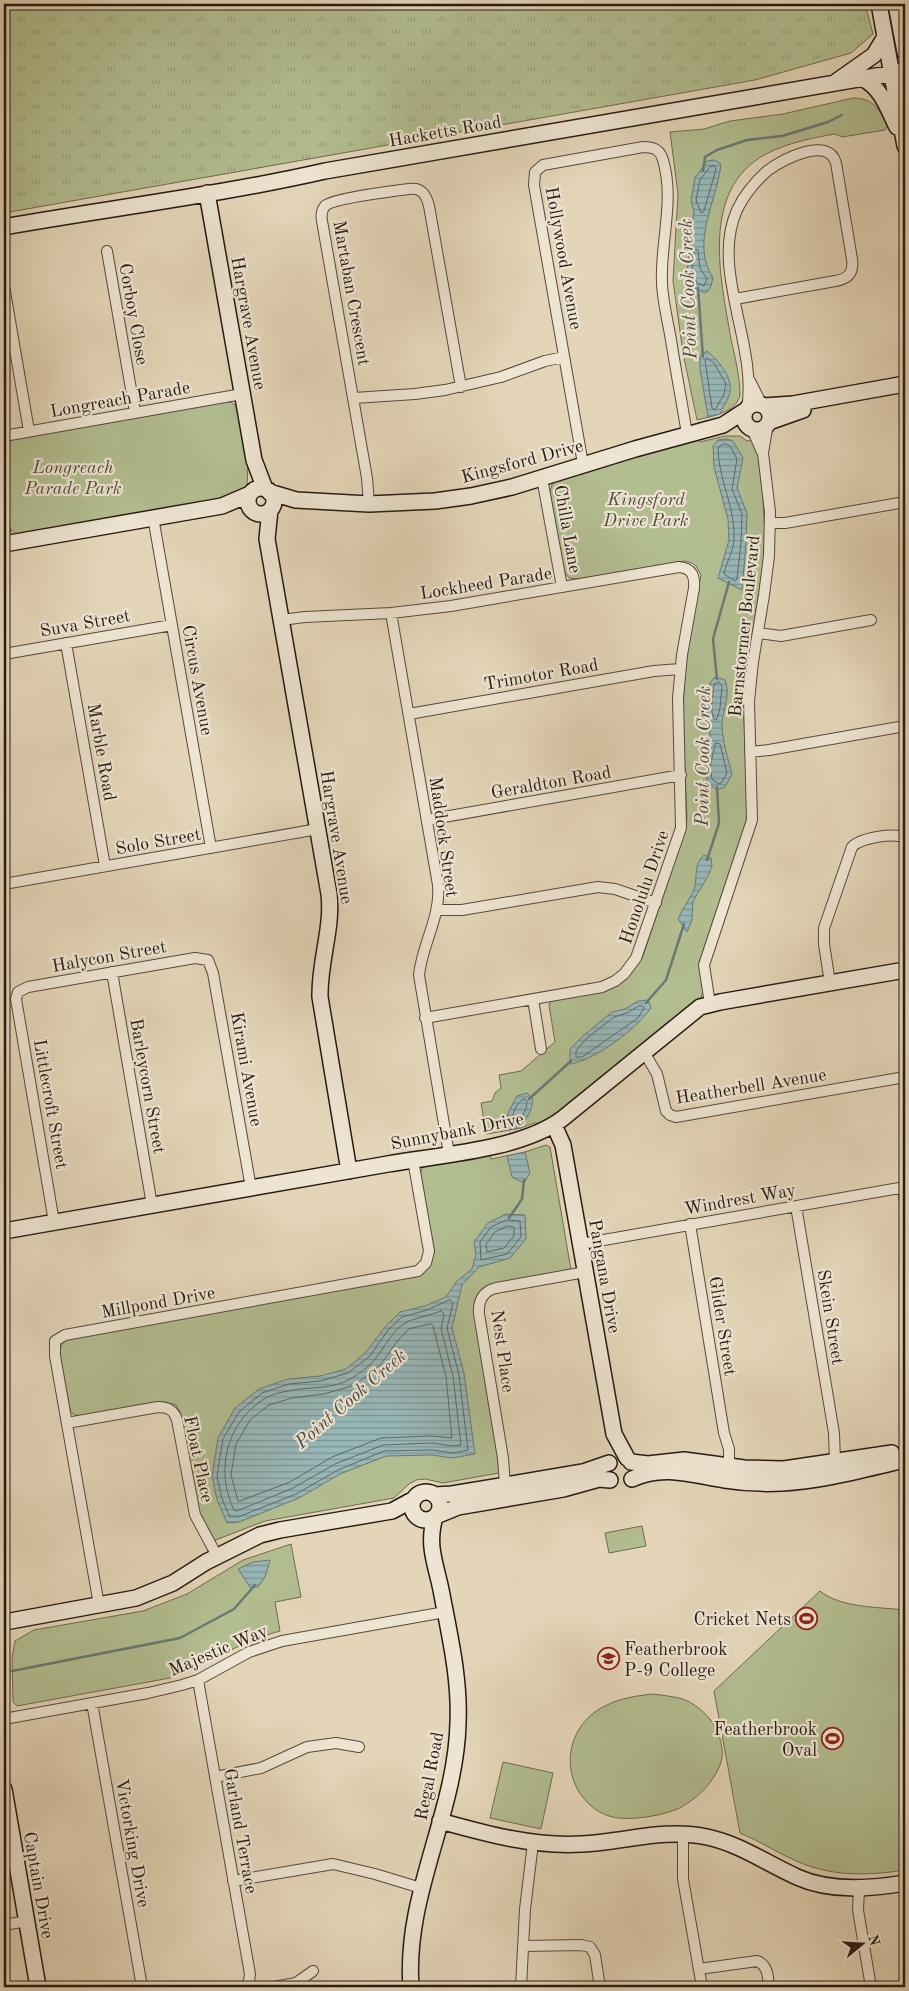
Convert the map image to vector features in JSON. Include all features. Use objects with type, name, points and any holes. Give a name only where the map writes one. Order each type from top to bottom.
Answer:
[{"type":"street","points":[[879,4],[886,37],[899,72],[905,145]]},
{"type":"street","points":[[898,4],[905,16]]},
{"type":"street","points":[[898,4],[905,52]]},
{"type":"street","points":[[831,84],[874,55],[886,37]]},
{"type":"street","name":"Hacketts Road","points":[[4,227],[899,72]]},
{"type":"street","points":[[863,79],[870,82],[878,91],[905,145]]},
{"type":"street","name":"Hollywood Avenue","points":[[583,464],[534,185],[535,172],[540,167],[548,164],[643,147],[655,148],[660,153],[668,198],[662,262],[662,287],[687,434]]},
{"type":"street","points":[[736,299],[845,279],[850,275],[853,269],[852,259],[836,163],[833,156],[825,150],[816,150],[788,159],[767,172],[754,184],[743,199],[735,215],[729,242],[729,260],[750,381],[745,420],[750,427],[761,429],[768,423],[795,412],[905,392]]},
{"type":"street","name":"Martaban Crescent","points":[[368,504],[367,478],[322,213],[324,207],[332,202],[409,188],[416,188],[422,191],[427,199],[461,387]]},
{"type":"street","name":"Hargrave Avenue","points":[[207,193],[259,492]]},
{"type":"street","name":"Corboy Close","points":[[107,250],[135,412]]},
{"type":"street","points":[[4,286],[29,431]]},
{"type":"street","points":[[354,398],[414,394],[461,387],[501,377],[545,361],[564,357]]},
{"type":"street","points":[[750,381],[770,414],[768,423]]},
{"type":"street","points":[[746,410],[754,404],[793,404],[905,384]]},
{"type":"street","name":"Longreach Parade","points":[[4,436],[242,394]]},
{"type":"street","name":"Kingsford Drive","points":[[723,425],[746,410]]},
{"type":"street","name":"Barnstormer Boulevard","points":[[710,1004],[704,965],[752,820],[750,688],[767,577],[770,523],[763,453],[764,436],[768,423]]},
{"type":"street","name":"Kingsford Drive","points":[[259,492],[296,500],[368,504],[435,501],[512,487],[583,464],[723,425],[750,427]]},
{"type":"street","name":"Barnstormer Boulevard","points":[[750,427],[763,453]]},
{"type":"street","name":"Chilla Lane","points":[[542,478],[562,587]]},
{"type":"street","points":[[222,506],[246,508],[262,514],[270,509],[273,500],[259,492]]},
{"type":"street","points":[[4,526],[5,543],[222,506],[259,492]]},
{"type":"street","points":[[253,511],[248,503],[259,492]]},
{"type":"street","name":"Kingsford Drive","points":[[270,509],[296,500]]},
{"type":"street","points":[[770,523],[785,523],[905,502]]},
{"type":"street","name":"Hargrave Avenue","points":[[270,509],[267,538],[330,894],[331,913],[321,974],[320,997],[350,1171]]},
{"type":"street","name":"Hargrave Avenue","points":[[253,511],[267,538]]},
{"type":"street","name":"Circus Avenue","points":[[153,518],[211,848]]},
{"type":"street","name":"Lockheed Parade","points":[[281,620],[391,613],[451,606],[676,567],[685,568],[692,573]]},
{"type":"street","name":"Honolulu Drive","points":[[425,1018],[590,990],[609,984],[629,970],[636,958],[682,828],[678,714],[680,670],[694,588],[692,573]]},
{"type":"street","name":"Maddock Street","points":[[391,613],[438,885],[437,910],[420,966],[420,983],[449,1154]]},
{"type":"street","points":[[758,633],[781,636],[871,620]]},
{"type":"street","name":"Suva Street","points":[[4,654],[172,625]]},
{"type":"street","name":"Marble Road","points":[[66,643],[105,866]]},
{"type":"street","name":"Trimotor Road","points":[[408,714],[654,671],[680,670]]},
{"type":"street","points":[[750,752],[905,726]]},
{"type":"street","name":"Geraldton Road","points":[[427,820],[681,776]]},
{"type":"street","name":"Solo Street","points":[[4,884],[318,829]]},
{"type":"street","points":[[830,983],[823,933],[852,847],[863,840],[895,835],[905,838]]},
{"type":"street","points":[[437,910],[462,910],[598,887],[616,889],[656,903]]},
{"type":"street","name":"Halycon Street","points":[[18,992],[28,987],[195,958],[206,958]]},
{"type":"street","name":"Kirami Avenue","points":[[206,958],[210,962],[213,973],[250,1188]]},
{"type":"street","name":"Sunnybank Drive","points":[[4,1231],[515,1141],[554,1125],[700,1007],[905,970]]},
{"type":"street","name":"Barleycorn Street","points":[[112,972],[152,1205]]},
{"type":"street","name":"Littlecroft Street","points":[[18,992],[16,999],[54,1222]]},
{"type":"street","points":[[532,999],[541,1050]]},
{"type":"street","name":"Heatherbell Avenue","points":[[644,1052],[657,1074],[664,1108],[668,1114],[673,1116],[719,1110],[905,1077]]},
{"type":"street","name":"Pangana Drive","points":[[554,1125],[563,1145],[614,1434],[629,1460]]},
{"type":"street","name":"Millpond Drive","points":[[99,1606],[54,1350],[56,1341],[60,1337],[410,1274],[421,1269],[427,1259],[428,1247],[413,1160]]},
{"type":"street","points":[[904,1187],[905,1202]]},
{"type":"street","name":"Windrest Way","points":[[580,1244],[904,1187]]},
{"type":"street","name":"Skein Street","points":[[796,1206],[839,1462]]},
{"type":"street","name":"Glider Street","points":[[690,1224],[724,1433],[726,1466]]},
{"type":"street","name":"Nest Place","points":[[508,1484],[478,1314],[480,1303],[485,1293],[496,1288],[585,1272]]},
{"type":"street","name":"Float Place","points":[[67,1423],[158,1407],[166,1407],[173,1412],[177,1420],[195,1515],[217,1556]]},
{"type":"street","name":"Pangana Drive","points":[[609,1462],[614,1434]]},
{"type":"street","points":[[4,1623],[136,1598],[162,1588],[217,1556],[260,1535],[392,1510],[414,1499],[423,1492],[435,1495],[452,1494],[583,1472],[618,1457],[648,1464],[684,1460],[760,1470],[839,1462],[905,1450]]},
{"type":"street","points":[[629,1460],[634,1470],[632,1479]]},
{"type":"street","points":[[392,1510],[427,1520],[458,1507],[563,1489],[599,1479],[610,1480],[621,1485],[651,1472],[662,1470],[743,1483],[782,1483],[822,1478],[905,1460]]},
{"type":"street","points":[[609,1462],[606,1472],[610,1480]]},
{"type":"street","points":[[435,1495],[440,1503],[439,1512],[436,1517]]},
{"type":"street","points":[[414,1499],[412,1509],[418,1518]]},
{"type":"street","name":"Regal Road","points":[[430,1541],[436,1517]]},
{"type":"street","name":"Regal Road","points":[[411,1987],[412,1935],[421,1888],[454,1763],[458,1722],[456,1676],[445,1612],[430,1541],[418,1518]]},
{"type":"street","name":"Majestic Way","points":[[4,1719],[165,1690],[198,1680],[249,1652],[272,1644],[445,1612]]},
{"type":"street","name":"Garland Terrace","points":[[198,1680],[252,1986]]},
{"type":"street","name":"Victorking Drive","points":[[92,1704],[142,1987]]},
{"type":"street","points":[[215,1777],[261,1768],[307,1747],[336,1743],[359,1747]]},
{"type":"street","name":"Captain Drive","points":[[4,1789],[6,1815],[38,1987]]},
{"type":"street","points":[[440,1821],[500,1838],[533,1843],[581,1844],[613,1842],[666,1833],[707,1837],[731,1843],[806,1881],[859,1888],[905,1883]]},
{"type":"street","points":[[682,1834],[683,1879],[702,1987]]},
{"type":"street","points":[[521,1987],[526,1902],[533,1843]]},
{"type":"street","points":[[233,1881],[333,1864],[421,1888]]},
{"type":"street","points":[[859,1888],[858,1910],[871,1987]]},
{"type":"street","points":[[4,1925],[27,1921]]},
{"type":"street","points":[[523,1946],[581,1945],[590,1947],[595,1954],[600,1987]]},
{"type":"street","points":[[699,1969],[757,1961],[765,1968],[769,1987]]},
{"type":"street","points":[[274,1987],[296,1983],[313,1971]]},
{"type":"green space","points":[[4,4],[865,4],[873,34],[851,53],[755,80],[4,213]]},
{"type":"green space","points":[[853,98],[866,100],[879,110],[887,127],[885,130],[842,137],[835,134],[808,139],[783,147],[766,154],[745,170],[731,190],[723,213],[720,238],[720,264],[740,395],[738,401],[729,410],[697,420],[683,353],[673,281],[678,194],[670,132],[704,129],[730,121],[783,114]]},
{"type":"green space","name":"Longreach Parade Park","points":[[231,402],[239,409],[248,462],[247,488],[226,499],[18,535],[10,529],[4,499],[4,440]]},
{"type":"green space","name":"Kingsford Drive Park","points":[[699,436],[700,442],[725,436],[740,436],[747,441],[753,440],[758,453],[762,480],[765,536],[763,566],[745,690],[744,718],[748,817],[699,964],[703,992],[700,1000],[563,1111],[544,1124],[534,1123],[521,1128],[487,1134],[483,1133],[485,1127],[481,1103],[492,1101],[495,1093],[501,1088],[499,1075],[521,1071],[555,1042],[549,1005],[551,1001],[610,989],[623,982],[643,956],[685,831],[687,819],[683,725],[684,686],[689,634],[701,575],[696,566],[685,561],[579,579],[569,578],[563,570],[550,492],[553,481]]},
{"type":"green space","points":[[546,1145],[550,1147],[571,1270],[477,1297],[474,1306],[501,1468],[499,1473],[443,1483],[425,1479],[416,1480],[394,1498],[265,1521],[213,1541],[200,1518],[196,1505],[180,1412],[176,1405],[166,1402],[80,1416],[74,1415],[70,1410],[60,1355],[61,1346],[64,1342],[72,1338],[418,1276],[429,1266],[420,1173],[423,1167],[489,1152],[491,1159],[525,1152]]},
{"type":"green space","points":[[642,1526],[646,1546],[609,1553],[605,1533]]},
{"type":"green space","points":[[291,1544],[301,1597],[275,1602],[280,1631],[266,1635],[170,1678],[17,1706],[13,1702],[12,1658],[15,1641],[34,1630],[143,1611],[187,1594],[243,1560]]},
{"type":"green space","points":[[820,1591],[829,1597],[849,1604],[905,1610],[905,1870],[848,1874],[820,1869],[792,1859],[740,1833],[714,1691]]},
{"type":"green space","points":[[652,1694],[683,1699],[707,1715],[715,1727],[721,1742],[722,1758],[720,1766],[711,1782],[698,1796],[675,1810],[638,1818],[608,1816],[598,1811],[585,1800],[576,1787],[571,1772],[570,1757],[573,1742],[580,1728],[591,1715],[605,1706],[622,1699]]},
{"type":"green space","points":[[503,1762],[553,1773],[541,1829],[490,1818]]},
{"type":"water","points":[[715,160],[721,164],[719,178],[704,236],[704,251],[707,265],[713,278],[710,289],[705,293],[693,287],[687,271],[694,212],[691,200],[695,178],[707,161]]},
{"type":"water","points":[[707,351],[725,371],[730,383],[728,398],[720,414],[708,417],[700,369],[700,356]]},
{"type":"water","points":[[727,439],[733,441],[743,458],[737,488],[747,513],[742,590],[718,578],[729,540],[728,519],[714,467],[713,446],[718,440]]},
{"type":"water","points":[[715,677],[725,680],[727,685],[722,729],[732,774],[725,787],[717,790],[707,782],[710,727],[707,697],[710,683]]},
{"type":"water","points":[[704,855],[711,858],[712,866],[693,901],[692,920],[687,932],[678,919],[694,890],[697,865]]},
{"type":"water","points":[[648,1000],[651,1008],[625,1034],[592,1056],[570,1064],[570,1049],[612,1012],[625,1009],[638,1001]]},
{"type":"water","points":[[527,1093],[533,1099],[531,1110],[521,1128],[503,1131],[509,1111],[517,1096]]},
{"type":"water","points":[[525,1152],[530,1173],[524,1183],[512,1177],[507,1156]]},
{"type":"water","points":[[506,1214],[525,1215],[526,1239],[510,1258],[479,1267],[462,1285],[452,1328],[464,1373],[475,1454],[452,1458],[432,1455],[386,1456],[340,1474],[299,1498],[239,1522],[227,1523],[217,1500],[212,1476],[218,1438],[235,1408],[259,1389],[288,1379],[320,1376],[346,1369],[366,1352],[385,1327],[400,1312],[425,1306],[446,1297],[457,1281],[472,1269],[476,1254],[474,1242],[488,1223]]},
{"type":"water","points":[[270,1560],[265,1577],[258,1587],[250,1587],[238,1569],[253,1562]]},
{"type":"waterway","name":"Point Cook Creek","points":[[703,171],[705,157],[717,150],[747,140],[782,136],[828,122],[842,115]]},
{"type":"waterway","name":"Point Cook Creek","points":[[698,288],[703,357]]},
{"type":"waterway","name":"Point Cook Creek","points":[[717,679],[713,639],[729,582]]},
{"type":"waterway","name":"Point Cook Creek","points":[[707,860],[719,823],[717,787]]},
{"type":"waterway","name":"Point Cook Creek","points":[[646,1003],[666,980],[684,924]]},
{"type":"waterway","name":"Point Cook Creek","points":[[529,1099],[571,1061]]},
{"type":"waterway","name":"Point Cook Creek","points":[[509,1218],[522,1199],[524,1180]]},
{"type":"waterway","name":"Point Cook Creek","points":[[12,1671],[180,1638],[234,1609],[255,1585]]},
{"type":"place","name":"Cricket Nets","points":[[807,1619]]},
{"type":"place","name":"Featherbrook P-9 College","points":[[608,1659]]},
{"type":"place","name":"Featherbrook Oval","points":[[833,1739]]}]
